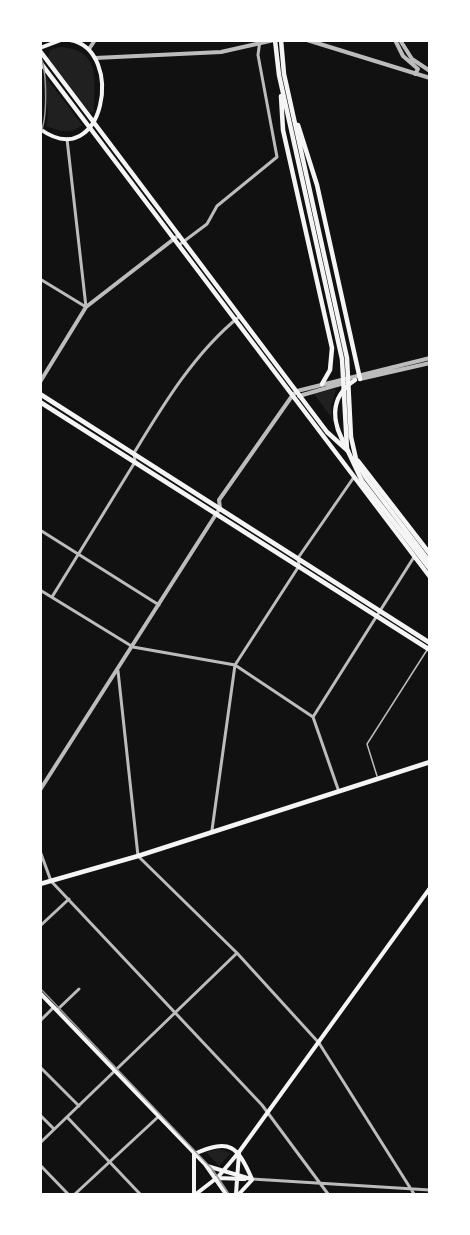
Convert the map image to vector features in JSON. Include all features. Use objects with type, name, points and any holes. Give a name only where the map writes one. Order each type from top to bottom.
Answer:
[{"type":"main road","points":[[61,40],[40,49],[327,432],[369,473],[429,554]]},
{"type":"main road","points":[[40,129],[58,139],[68,139],[90,128],[99,115],[101,94],[96,58],[88,49],[70,40]]},
{"type":"main road","points":[[274,40],[282,87],[340,351],[347,449],[362,481],[429,562]]},
{"type":"main road","points":[[281,40],[292,108],[347,358],[351,437],[356,459],[366,478],[429,569]]},
{"type":"main road","points":[[40,62],[429,577]]},
{"type":"main road","points":[[282,87],[283,130],[332,348],[330,370],[322,384]]},
{"type":"main road","points":[[292,108],[318,185],[358,378],[338,399],[334,418],[336,429],[352,455]]},
{"type":"main road","points":[[40,394],[134,453],[298,566],[379,614]]},
{"type":"main road","points":[[40,402],[135,462],[298,558],[429,647]]},
{"type":"main road","points":[[40,884],[138,856],[338,789],[429,762]]},
{"type":"main road","points":[[195,1194],[223,1172],[239,1152],[429,888]]},
{"type":"main road","points":[[40,993],[205,1164],[226,1194]]},
{"type":"main road","points":[[194,1154],[225,1146],[239,1152],[252,1179]]},
{"type":"main road","points":[[237,1194],[235,1177],[239,1152]]},
{"type":"main road","points":[[194,1154],[195,1194]]},
{"type":"main road","points":[[205,1164],[235,1177]]},
{"type":"main road","points":[[216,1178],[252,1179]]},
{"type":"main road","points":[[237,1194],[252,1179]]},
{"type":"street","points":[[88,49],[94,40]]},
{"type":"street","points":[[96,58],[221,52],[274,40]]},
{"type":"street","points":[[307,40],[429,71]]},
{"type":"street","points":[[395,40],[403,56],[429,78]]},
{"type":"street","points":[[400,40],[418,69]]},
{"type":"street","points":[[179,245],[207,224],[217,206],[277,157],[258,55],[259,42]]},
{"type":"street","points":[[68,139],[86,307]]},
{"type":"street","points":[[40,382],[86,307],[179,235]]},
{"type":"street","points":[[40,279],[86,307]]},
{"type":"street","points":[[52,597],[135,462],[134,453],[167,400],[207,347],[240,316]]},
{"type":"street","points":[[298,393],[429,358]]},
{"type":"street","points":[[40,790],[219,510],[219,500],[292,396],[322,384],[429,363]]},
{"type":"street","points":[[212,830],[235,665],[298,566],[298,558],[354,477]]},
{"type":"street","points":[[40,530],[159,605]]},
{"type":"street","points":[[313,717],[414,556]]},
{"type":"street","points":[[40,590],[133,647],[235,665],[313,717],[338,789]]},
{"type":"street","points":[[118,671],[138,856],[237,953],[319,1043],[414,1194]]},
{"type":"street","points":[[40,851],[51,881],[176,1012],[268,1113],[328,1194]]},
{"type":"street","points":[[40,926],[69,900]]},
{"type":"street","points":[[40,1143],[237,953]]},
{"type":"street","points":[[40,1021],[80,989]]},
{"type":"street","points":[[40,1067],[79,1106]]},
{"type":"street","points":[[40,1115],[54,1129]]},
{"type":"street","points":[[67,1117],[140,1194]]},
{"type":"street","points":[[75,1194],[158,1117]]},
{"type":"street","points":[[40,1165],[68,1194]]},
{"type":"street","points":[[252,1179],[429,1190]]},
{"type":"lane","points":[[377,777],[367,744],[429,647]]},
{"type":"shaded area","points":[[60,47],[74,49],[83,54],[93,68],[94,111],[90,113],[48,58],[50,50]]},
{"type":"shaded area","points":[[45,76],[82,125],[78,128],[65,131],[46,126],[48,116]]},
{"type":"shaded area","points":[[336,390],[331,405],[332,418],[314,394]]},
{"type":"shaded area","points":[[219,1149],[231,1153],[219,1166],[206,1152]]},
{"type":"tram line","points":[[40,55],[46,94],[43,127],[40,134]]},
{"type":"tram line","points":[[40,988],[213,1170],[229,1194]]}]
